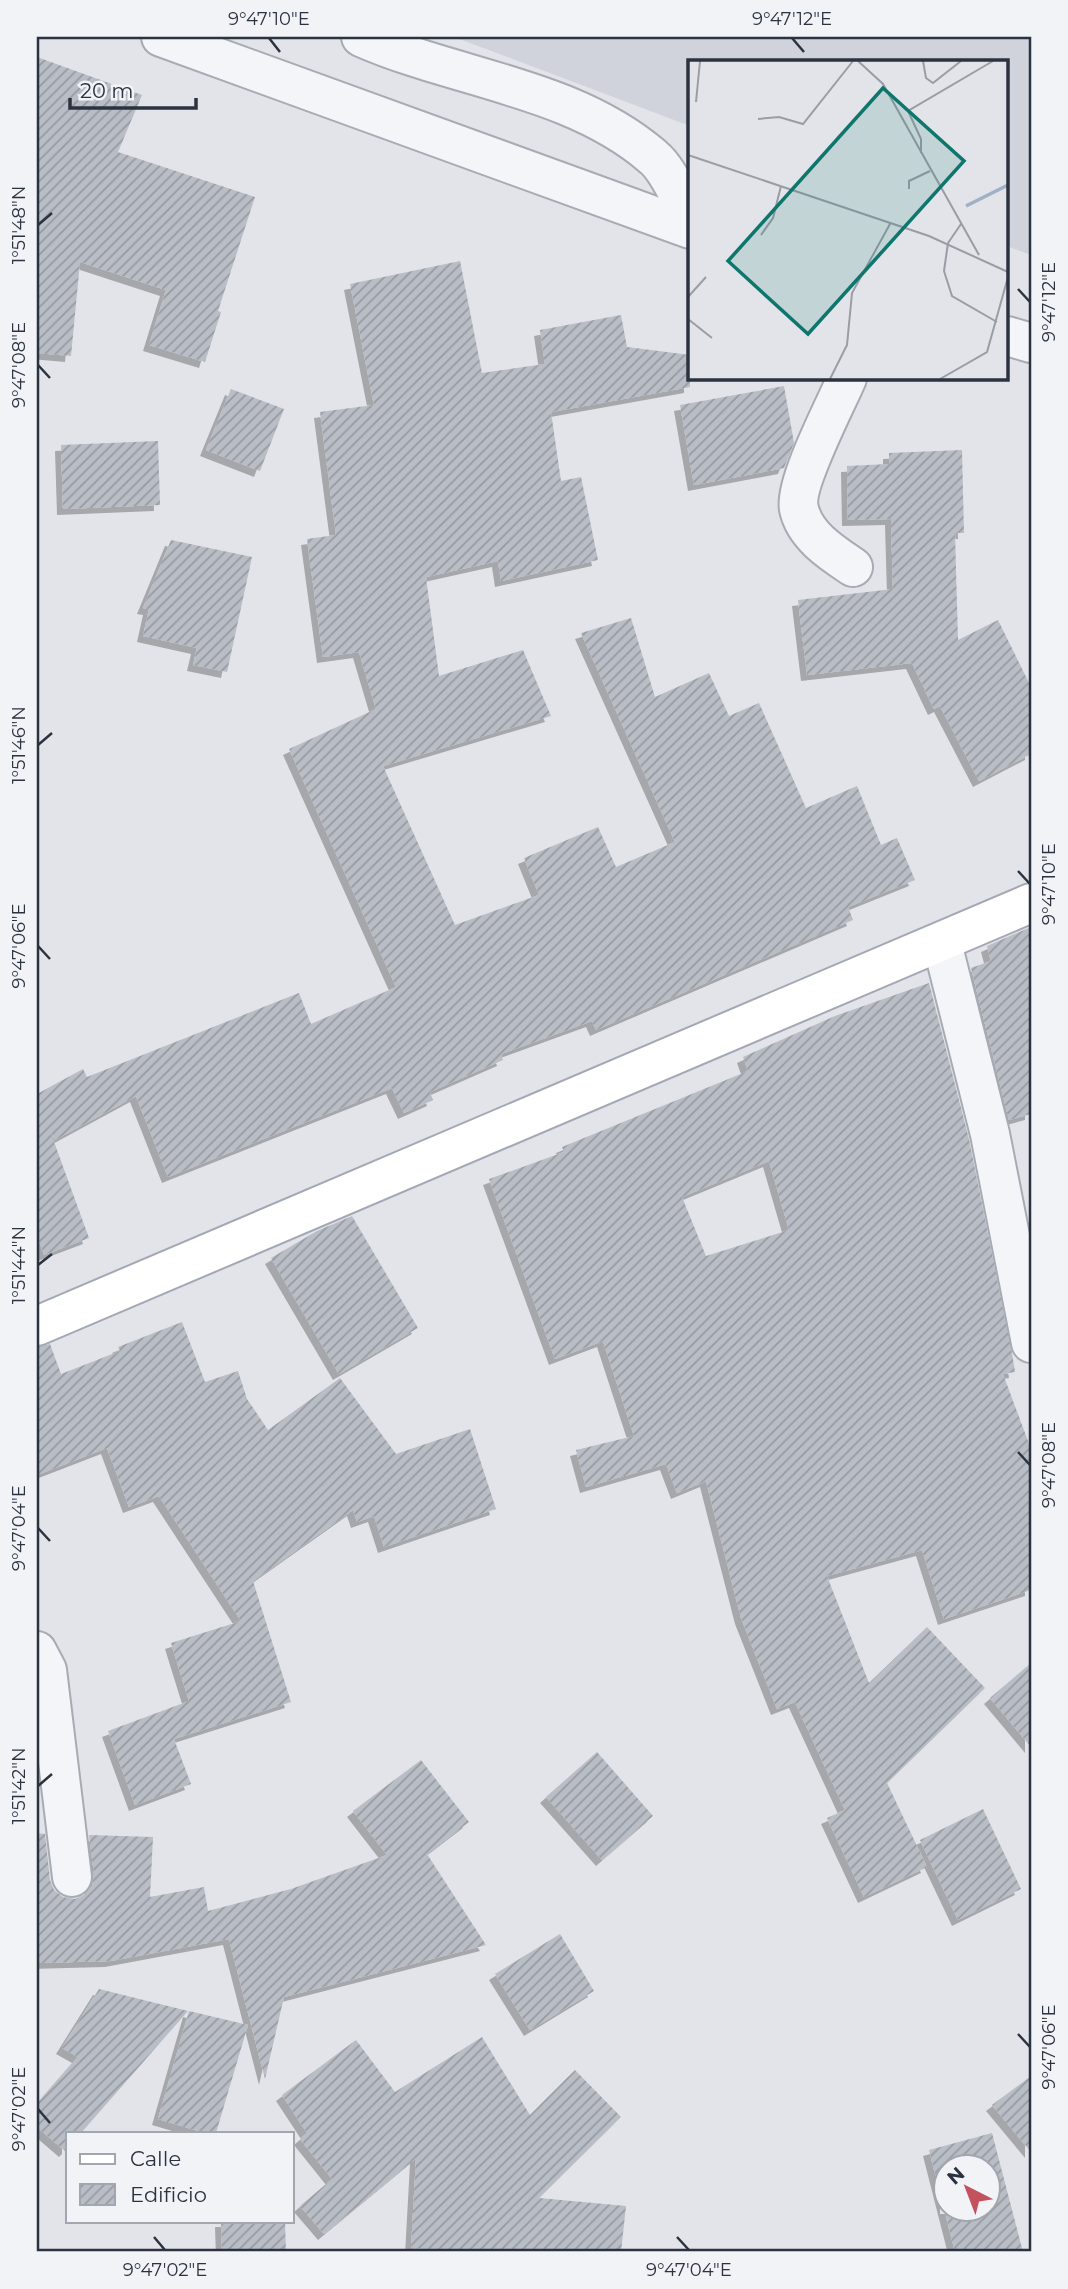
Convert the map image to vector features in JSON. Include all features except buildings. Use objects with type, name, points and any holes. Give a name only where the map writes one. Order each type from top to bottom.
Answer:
[{"type":"main road","points":[[37,1326],[1031,903]]},
{"type":"street","points":[[161,37],[688,228]]},
{"type":"street","points":[[361,37],[385,48],[534,94],[604,122],[655,158],[688,213]]},
{"type":"street","points":[[1009,337],[1031,343]]},
{"type":"street","points":[[846,380],[806,470],[798,508],[810,531],[825,547],[853,567]]},
{"type":"street","points":[[942,943],[990,1134],[1031,1343]]},
{"type":"street","points":[[37,1651],[47,1670],[72,1877]]},
{"type":"shaded area","points":[[454,37],[1031,37],[1031,255],[1009,247],[1009,60],[688,60],[688,125]]}]
